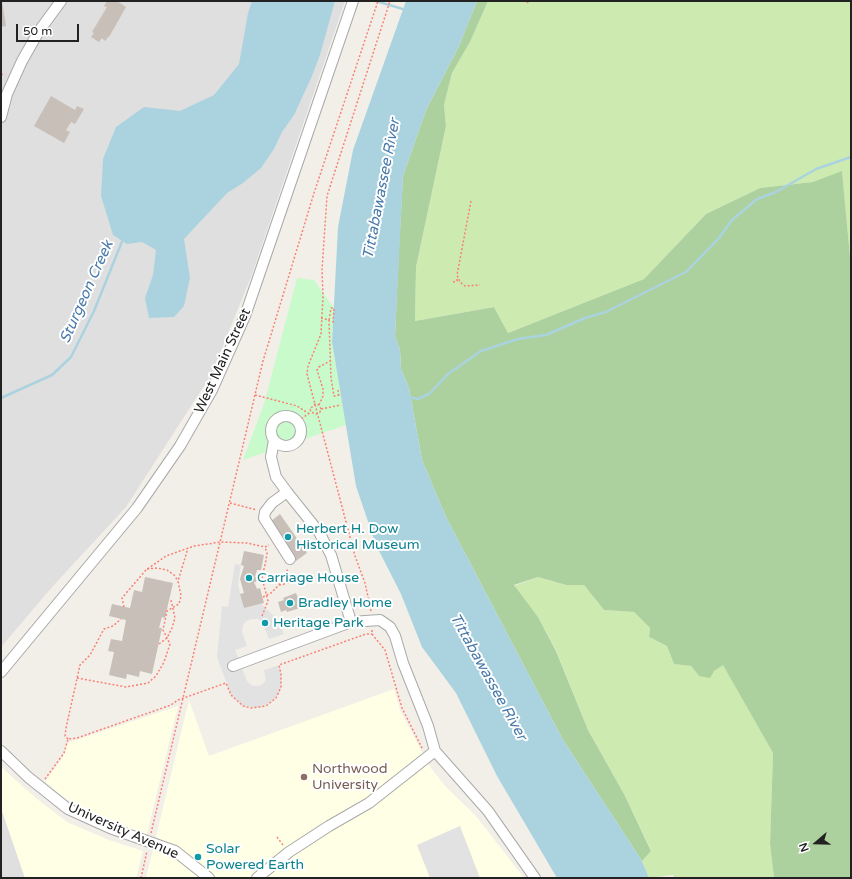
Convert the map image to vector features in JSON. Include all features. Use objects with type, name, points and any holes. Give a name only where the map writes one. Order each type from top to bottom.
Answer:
[{"type":"street","points":[[1,117],[7,94],[22,61],[39,31],[60,1]]},
{"type":"street","name":"West Main Street","points":[[1,672],[137,508],[180,446],[212,390],[245,316],[353,1]]},
{"type":"street","points":[[274,440],[282,446],[287,447],[296,443],[302,429],[298,420],[290,416],[278,418],[271,428],[274,440],[271,457],[276,477],[319,532],[331,555],[351,622]]},
{"type":"street","points":[[287,492],[272,503],[265,512],[264,518],[290,559]]},
{"type":"street","points":[[233,666],[351,622],[380,620],[396,636],[403,663],[428,726],[431,754],[488,811],[535,878]]},
{"type":"street","name":"University Avenue","points":[[1,751],[28,777],[68,809],[110,828],[149,841],[175,852],[209,878]]},
{"type":"street","points":[[257,878],[289,852],[329,826],[370,803],[431,754]]},
{"type":"path","points":[[141,878],[263,360],[286,282],[378,1]]},
{"type":"path","points":[[390,1],[327,196],[322,270],[323,296],[321,318],[318,342],[308,366],[308,379],[373,620],[372,634],[385,650],[402,708],[421,747],[431,754]]},
{"type":"path","points":[[1,74],[5,75]]},
{"type":"path","points":[[453,282],[457,281],[470,201]]},
{"type":"path","points":[[457,275],[460,282],[465,286],[480,286]]},
{"type":"path","points":[[333,324],[334,308],[332,308],[329,320],[330,361],[334,396],[339,396],[338,390]]},
{"type":"path","points":[[321,318],[329,320]]},
{"type":"path","points":[[319,405],[323,396],[323,389],[317,370],[319,367],[330,361]]},
{"type":"path","points":[[255,395],[297,406],[308,413]]},
{"type":"path","points":[[315,404],[319,405],[321,409]]},
{"type":"path","points":[[311,412],[311,407],[315,404]]},
{"type":"path","points":[[317,414],[321,409],[341,405]]},
{"type":"path","points":[[298,420],[311,412],[317,414]]},
{"type":"path","points":[[230,503],[265,512]]},
{"type":"path","points":[[124,607],[122,598],[146,570],[166,556],[188,548],[221,542],[247,543],[265,547],[278,541]]},
{"type":"path","points":[[262,616],[268,602],[262,578],[267,553],[265,547]]},
{"type":"path","points":[[178,581],[184,554],[188,548]]},
{"type":"path","points":[[279,586],[289,567],[290,559]]},
{"type":"path","points":[[77,678],[126,687],[148,683],[156,676],[164,662],[170,644],[163,630],[167,612],[179,604],[181,596],[178,581],[174,575],[167,570],[157,568],[146,570]]},
{"type":"path","points":[[264,596],[279,586],[303,580]]},
{"type":"path","points":[[160,644],[167,638],[174,618],[174,608],[171,600]]},
{"type":"path","points":[[44,781],[64,753],[68,739],[65,736],[66,728],[80,665],[90,656],[104,629],[113,626],[121,619]]},
{"type":"path","points":[[68,739],[77,738],[226,684],[231,695],[243,706],[251,708],[266,706],[276,698],[281,687],[279,665],[366,634],[372,634]]},
{"type":"shaded area","points":[[1,1],[345,1],[251,277],[211,375],[126,507],[53,586],[1,647]]},
{"type":"shaded area","points":[[235,564],[241,565],[238,585],[244,608],[261,604],[278,620],[284,634],[269,639],[262,622],[258,619],[246,621],[243,625],[242,632],[247,646],[235,650],[247,681],[251,685],[262,685],[266,680],[264,670],[279,665],[281,674],[281,687],[279,693],[273,701],[259,708],[243,706],[231,695],[217,657],[222,606],[228,607]]},
{"type":"shaded area","name":"Northwood University","points":[[394,689],[400,710],[430,767],[447,788],[476,816],[524,878],[146,878],[189,700],[209,756]]},
{"type":"shaded area","points":[[178,706],[147,834],[124,828],[100,818],[66,799],[45,782],[63,757],[67,743]]},
{"type":"shaded area","points":[[1,767],[37,799],[67,822],[109,840],[143,851],[136,878],[25,878],[1,808]]},
{"type":"shaded area","points":[[1,808],[25,878],[1,878]]},
{"type":"shaded area","points":[[460,826],[480,878],[430,878],[417,845]]},
{"type":"green space","points":[[477,1],[488,1],[470,42],[452,73],[444,105],[446,126],[416,267],[415,321],[494,307],[508,333],[644,279],[706,214],[760,188],[813,182],[842,171],[851,267],[851,878],[774,878],[770,844],[773,753],[723,665],[714,671],[710,678],[699,676],[691,666],[674,664],[667,646],[649,637],[650,628],[634,612],[604,610],[584,585],[566,585],[538,577],[514,585],[538,617],[556,651],[588,730],[624,794],[651,851],[642,861],[563,740],[446,517],[422,460],[409,388],[401,369],[400,350],[395,336],[403,176],[426,110],[459,46]]},
{"type":"green space","points":[[488,1],[851,1],[851,267],[842,172],[813,182],[760,188],[706,214],[644,279],[508,333],[494,307],[415,321],[416,267],[446,126],[444,105],[452,73],[470,42]]},
{"type":"green space","points":[[297,278],[314,280],[334,308],[332,342],[346,425],[243,460],[264,404]]},
{"type":"green space","points":[[538,577],[566,585],[584,585],[604,610],[634,612],[650,628],[649,637],[667,646],[674,664],[691,666],[699,676],[714,671],[723,664],[773,753],[770,844],[774,878],[675,878],[673,875],[649,878],[642,861],[651,850],[624,794],[588,730],[556,650],[538,617],[514,586]]},
{"type":"water","points":[[252,1],[335,1],[320,55],[312,76],[294,115],[282,132],[274,149],[261,168],[243,183],[227,193],[184,239],[190,278],[184,306],[174,317],[149,318],[145,298],[153,275],[156,250],[142,242],[127,244],[113,235],[101,196],[103,159],[116,127],[144,107],[180,111],[214,95],[239,64],[248,13]]},
{"type":"water","name":"Tittabawassee River","points":[[406,1],[477,1],[459,46],[426,110],[403,176],[395,336],[400,350],[401,369],[409,388],[422,460],[446,517],[563,740],[642,861],[649,878],[557,878],[497,776],[456,693],[422,647],[401,594],[376,545],[356,486],[332,342],[338,227],[353,150]]},
{"type":"building","points":[[1,1],[6,26],[1,27]]},
{"type":"building","points":[[107,1],[117,1],[126,7],[109,37],[105,41],[102,38],[99,42],[91,37],[94,33],[92,32],[107,7],[104,6]]},
{"type":"building","points":[[51,96],[75,110],[77,106],[84,109],[75,124],[71,122],[66,130],[70,132],[64,143],[34,126]]},
{"type":"building","name":"Herbert H. Dow Historical Museum","points":[[280,514],[307,553],[296,561],[270,522]]},
{"type":"building","name":"Carriage House","points":[[244,551],[264,555],[261,570],[257,570],[255,577],[257,577],[256,582],[254,582],[257,589],[260,588],[264,603],[244,608],[240,594],[244,593],[240,579],[244,566],[241,565]]},
{"type":"building","points":[[145,577],[173,583],[165,618],[162,617],[159,628],[162,628],[152,674],[140,671],[139,677],[127,674],[126,679],[109,675],[114,652],[108,651],[111,639],[122,641],[126,620],[109,616],[112,604],[130,608],[134,590],[142,592]]},
{"type":"building","name":"Bradley Home","points":[[296,593],[298,598],[300,597],[302,604],[300,605],[300,608],[287,612],[286,610],[281,612],[278,602],[284,600],[283,598]]},
{"type":"waterway","name":"Sturgeon Creek","points":[[376,1],[406,10]]},
{"type":"waterway","points":[[409,397],[418,399],[429,394],[448,374],[481,351],[518,339],[546,335],[585,318],[606,312],[686,272],[719,238],[732,220],[757,199],[776,192],[816,169],[851,157]]},
{"type":"waterway","name":"Sturgeon Creek","points":[[1,398],[52,375],[71,357],[94,311],[123,239]]},
{"type":"place","name":"Herbert H. Dow Historical Museum","points":[[288,537]]},
{"type":"place","name":"Carriage House","points":[[249,578]]},
{"type":"place","name":"Bradley Home","points":[[290,603]]},
{"type":"place","name":"Heritage Park","points":[[265,623]]},
{"type":"place","name":"Northwood University","points":[[304,777]]},
{"type":"place","name":"Solar Powered Earth","points":[[198,857]]}]
